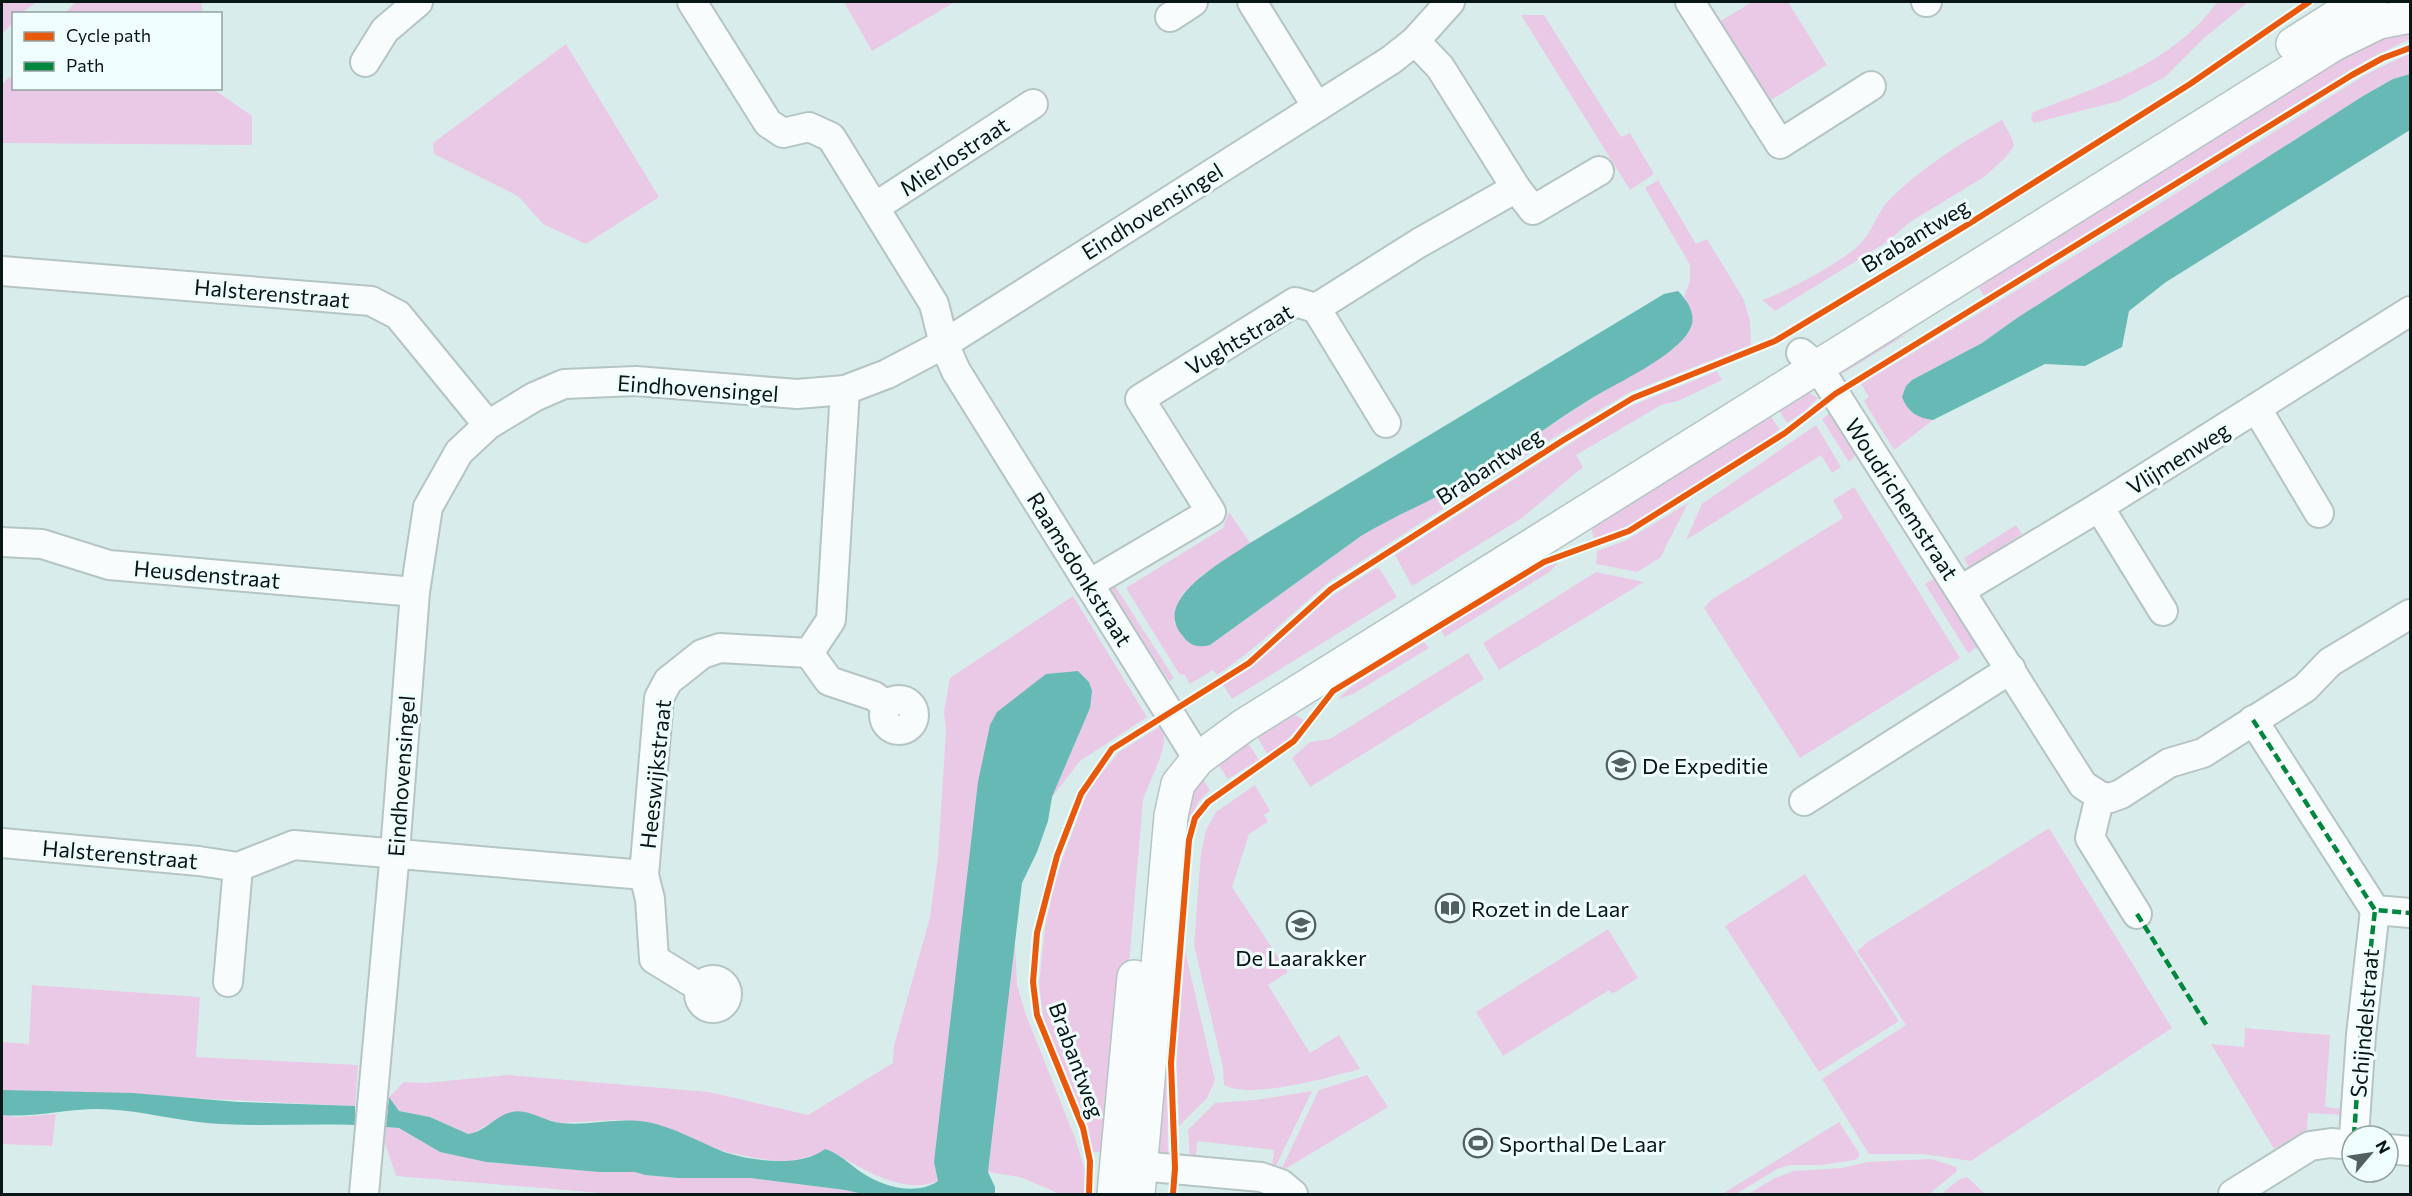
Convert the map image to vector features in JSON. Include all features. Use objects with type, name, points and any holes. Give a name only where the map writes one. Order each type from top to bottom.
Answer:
[{"type":"street","points":[[365,62],[385,30],[418,2]]},
{"type":"street","name":"Mierlostraat","points":[[692,2],[768,123],[783,133],[809,127],[831,136],[934,304],[944,344]]},
{"type":"street","points":[[1170,16],[1193,2]]},
{"type":"street","points":[[1252,2],[1317,107]]},
{"type":"street","name":"Eindhovensingel","points":[[365,1181],[395,852],[415,592],[428,507],[459,452],[488,425],[534,397],[564,384],[636,381],[797,394],[845,390],[887,374],[944,344],[1391,60],[1415,41],[1450,2]]},
{"type":"street","points":[[1690,2],[1780,144],[1871,86]]},
{"type":"street","name":"Brabantweg","points":[[1293,1194],[1281,1184],[1261,1177],[1219,1183],[1127,1179],[1171,816],[1178,784],[1192,749],[1243,726],[2348,9],[2370,2]]},
{"type":"street","name":"Brabantweg","points":[[1810,360],[2334,44],[2379,22],[2410,16]]},
{"type":"street","points":[[1415,41],[1440,67],[1516,188],[1533,210],[1599,171]]},
{"type":"street","name":"Mierlostraat","points":[[875,207],[1033,104]]},
{"type":"street","name":"Vughtstraat","points":[[1089,584],[1210,512],[1140,399],[1295,302],[1316,308],[1419,243],[1516,188]]},
{"type":"street","name":"Halsterenstraat","points":[[2,271],[371,301],[398,315],[488,425]]},
{"type":"street","points":[[1316,308],[1386,423]]},
{"type":"street","name":"Vlijmenweg","points":[[1961,590],[2257,409],[2410,311]]},
{"type":"street","name":"Raamsdonkstraat","points":[[944,344],[956,371],[1192,749]]},
{"type":"street","name":"Woudrichemstraat","points":[[1810,360],[1961,590],[2083,785],[2100,796]]},
{"type":"street","points":[[845,390],[831,620],[809,653],[829,681],[874,696],[887,706]]},
{"type":"street","points":[[2257,409],[2319,513]]},
{"type":"street","points":[[2099,507],[2163,611]]},
{"type":"street","name":"Heusdenstraat","points":[[2,542],[42,544],[109,565],[415,592]]},
{"type":"street","points":[[2137,914],[2090,838],[2100,796],[2110,798],[2121,794],[2169,763],[2203,753],[2305,688],[2330,662],[2410,614]]},
{"type":"street","name":"Heeswijkstraat","points":[[701,988],[654,959],[650,899],[644,875],[659,698],[668,681],[702,654],[720,648],[809,653]]},
{"type":"street","points":[[1804,801],[2010,669]]},
{"type":"street","points":[[2253,720],[2375,910],[2410,913]]},
{"type":"street","name":"Halsterenstraat","points":[[2,843],[199,861],[238,867]]},
{"type":"street","points":[[228,982],[238,867],[294,845],[395,852]]},
{"type":"street","name":"Heeswijkstraat","points":[[395,852],[644,875]]},
{"type":"street","name":"Schijndelstraat","points":[[2355,1124],[2361,1035],[2375,910]]},
{"type":"street","points":[[2233,1194],[2310,1146],[2340,1144]]},
{"type":"shaded area","points":[[2,2],[36,2],[23,12],[12,12],[12,23],[2,34]]},
{"type":"shaded area","points":[[76,2],[201,2],[203,12],[66,12]]},
{"type":"shaded area","points":[[844,2],[955,2],[872,51]]},
{"type":"shaded area","points":[[1752,2],[1788,2],[1827,65],[1768,102],[1719,22]]},
{"type":"shaded area","points":[[2217,2],[2248,2],[2204,38],[2165,77],[2119,101],[2034,123],[2031,118],[2033,112],[2109,82],[2158,57],[2180,41]]},
{"type":"shaded area","points":[[1521,15],[1544,15],[1621,137],[1630,133],[1654,174],[1630,190]]},
{"type":"shaded area","points":[[2410,24],[2410,39],[2367,60],[2082,238],[1984,296],[1979,288],[2047,234],[2274,89]]},
{"type":"shaded area","points":[[566,44],[659,197],[586,244],[543,224],[518,196],[434,154],[433,143]]},
{"type":"shaded area","points":[[2410,53],[2410,74],[2393,79],[2363,96],[2017,318],[1982,343],[1912,380],[1914,414],[1933,420],[1894,450],[1864,401],[1869,397],[1861,384],[2127,224],[2365,75]]},
{"type":"shaded area","points":[[12,77],[12,90],[214,90],[252,116],[252,145],[2,143],[2,85],[8,78]]},
{"type":"shaded area","points":[[2002,120],[2014,146],[2005,158],[1984,177],[1910,222],[1887,242],[1775,311],[1762,300],[1798,284],[1850,253],[1863,241],[1885,205],[1901,188],[1942,156]]},
{"type":"shaded area","points":[[1658,180],[1696,244],[1707,239],[1744,300],[1750,321],[1751,345],[1630,392],[1566,430],[1330,581],[1261,642],[1217,675],[1213,670],[1190,684],[1184,674],[1180,675],[1126,588],[1223,528],[1229,512],[1250,543],[1201,576],[1182,595],[1174,623],[1190,644],[1210,645],[1361,536],[1477,475],[1586,402],[1676,347],[1687,300],[1684,297],[1690,281],[1690,265],[1645,188]]},
{"type":"shaded area","points":[[1909,333],[1842,374],[1846,362]]},
{"type":"shaded area","points":[[1717,371],[1722,380],[1678,401],[1661,405],[1576,455],[1583,467],[1522,518],[1412,586],[1395,555],[1626,408]]},
{"type":"shaded area","points":[[1807,391],[1818,398],[1804,412],[1787,423],[1775,404]]},
{"type":"shaded area","points":[[1766,408],[1779,429],[1768,439],[1623,530],[1594,542],[1591,525]]},
{"type":"shaded area","points":[[1830,413],[1859,452],[1849,462],[1822,419]]},
{"type":"shaded area","points":[[1816,425],[1841,467],[1832,473],[1821,455],[1686,540],[1702,504]]},
{"type":"shaded area","points":[[1854,487],[1960,658],[1800,758],[1704,608],[1711,600],[1843,518],[1833,500]]},
{"type":"shaded area","points":[[1688,503],[1660,558],[1637,572],[1596,564],[1597,551],[1627,540]]},
{"type":"shaded area","points":[[2016,525],[2022,534],[1969,568],[1964,558]]},
{"type":"shaded area","points":[[1558,562],[1551,571],[1445,637],[1441,630],[1540,570]]},
{"type":"shaded area","points":[[1376,568],[1380,569],[1397,597],[1232,699],[1223,685],[1269,652],[1330,597]]},
{"type":"shaded area","points":[[1596,572],[1644,582],[1499,670],[1483,643]]},
{"type":"shaded area","points":[[1940,575],[1983,643],[1968,653],[1925,584]]},
{"type":"shaded area","points":[[1115,586],[1174,678],[1169,681],[1110,589]]},
{"type":"shaded area","points":[[1073,596],[1147,717],[1080,761],[1052,797],[1090,708],[1078,671],[934,1162],[938,1181],[925,1185],[897,1183],[869,1172],[831,1151],[787,1162],[755,1158],[726,1152],[647,1122],[616,1120],[559,1123],[540,1117],[503,1115],[474,1133],[468,1134],[430,1117],[399,1111],[389,1097],[404,1082],[425,1083],[508,1075],[709,1092],[808,1115],[893,1063],[894,1046],[930,917],[938,857],[946,731],[944,712],[950,678]]},
{"type":"shaded area","points":[[1424,642],[1429,648],[1353,694],[1338,699],[1352,686]]},
{"type":"shaded area","points":[[1468,653],[1484,679],[1310,787],[1292,758],[1310,742],[1330,739]]},
{"type":"shaded area","points":[[1291,712],[1304,720],[1303,723],[1287,740],[1267,754],[1253,729]]},
{"type":"shaded area","points":[[1162,725],[1164,743],[1162,753],[1143,800],[1113,1153],[1093,1152],[1087,1131],[1044,1023],[1039,984],[1045,927],[1055,879],[1088,790],[1119,752]]},
{"type":"shaded area","points":[[1243,735],[1259,760],[1228,779],[1213,757]]},
{"type":"shaded area","points":[[1198,772],[1210,790],[1199,801],[1186,828],[1167,1051],[1168,1155],[1157,1150],[1177,823]]},
{"type":"shaded area","points":[[1255,785],[1270,811],[1264,815],[1268,822],[1249,834],[1232,887],[1288,972],[1268,985],[1310,1053],[1339,1035],[1360,1069],[1291,1086],[1252,1090],[1236,1089],[1224,1085],[1223,1068],[1194,945],[1201,853],[1206,830],[1216,812]]},
{"type":"shaded area","points":[[2049,828],[2172,1028],[1971,1161],[1922,1154],[1869,1154],[1822,1079],[1906,1025],[1857,951],[1869,941]]},
{"type":"shaded area","points":[[1805,874],[1899,1021],[1819,1072],[1725,926]]},
{"type":"shaded area","points":[[1608,929],[1638,978],[1612,994],[1609,990],[1503,1056],[1476,1012]]},
{"type":"shaded area","points":[[1015,943],[1017,985],[1026,1015],[1075,1138],[1087,1177],[1085,1194],[1060,1194],[1020,1177],[988,1172]]},
{"type":"shaded area","points":[[1184,946],[1215,1080],[1207,1098],[1179,1126],[1176,1044]]},
{"type":"shaded area","points":[[32,985],[200,997],[196,1057],[358,1065],[355,1106],[2,1090],[2,1042],[29,1044]]},
{"type":"shaded area","points":[[2245,1028],[2330,1035],[2325,1107],[2344,1109],[2344,1115],[2308,1113],[2307,1130],[2274,1149],[2211,1044],[2244,1047]]},
{"type":"shaded area","points":[[1367,1075],[1388,1107],[1280,1172],[1319,1090]]},
{"type":"shaded area","points":[[1312,1091],[1274,1170],[1272,1169],[1274,1150],[1197,1141],[1196,1158],[1190,1158],[1188,1130],[1215,1103],[1256,1100]]},
{"type":"shaded area","points":[[56,1114],[52,1146],[2,1144],[2,1115],[17,1117]]},
{"type":"shaded area","points":[[1839,1122],[1859,1153],[1859,1157],[1855,1160],[1820,1165],[1790,1165],[1777,1169],[1736,1194],[1722,1194]]},
{"type":"shaded area","points":[[386,1127],[399,1128],[440,1152],[486,1162],[599,1172],[635,1172],[678,1178],[750,1178],[863,1194],[613,1194],[396,1176],[385,1143]]},
{"type":"shaded area","points":[[1932,1159],[1956,1167],[1957,1171],[1929,1194],[1748,1194],[1775,1178],[1794,1171],[1842,1168],[1867,1162]]},
{"type":"shaded area","points":[[1967,1177],[1985,1194],[1941,1194],[1960,1179]]},
{"type":"water","points":[[2410,74],[2410,130],[2166,282],[2129,311],[2122,347],[2085,366],[2045,364],[1933,420],[1918,416],[1907,407],[1902,397],[1906,386],[1912,380],[1982,343],[2017,318],[2363,96],[2393,79]]},
{"type":"water","points":[[1678,291],[1691,309],[1692,325],[1672,350],[1592,398],[1478,474],[1361,536],[1210,645],[1194,645],[1182,635],[1175,621],[1176,608],[1195,582],[1225,559],[1664,294]]},
{"type":"water","points":[[1078,671],[1089,682],[1092,691],[1090,708],[1052,797],[1048,821],[1037,852],[1022,883],[988,1172],[995,1187],[995,1194],[863,1194],[750,1178],[678,1178],[635,1172],[599,1172],[486,1162],[440,1152],[399,1128],[386,1127],[389,1097],[399,1111],[430,1117],[468,1134],[480,1130],[501,1116],[518,1111],[561,1123],[647,1122],[667,1127],[724,1152],[748,1158],[790,1161],[815,1155],[825,1149],[861,1172],[889,1185],[910,1189],[929,1186],[938,1181],[934,1162],[978,782],[990,725],[997,712],[1046,674]]},
{"type":"water","points":[[2,1090],[133,1093],[238,1102],[355,1106],[355,1125],[218,1124],[123,1110],[98,1109],[2,1115]]},
{"type":"marked path","points":[[2253,720],[2375,910],[2410,913]]},
{"type":"marked path","points":[[2355,1124],[2361,1035],[2375,910]]},
{"type":"marked path","points":[[2137,914],[2207,1026]]},
{"type":"cycle path","points":[[1089,1194],[1090,1161],[1083,1128],[1037,1015],[1033,982],[1037,933],[1057,856],[1081,794],[1112,749],[1249,663],[1331,589],[1562,441],[1633,398],[1775,341],[1967,225],[2190,84],[2309,2]]},
{"type":"cycle path","points":[[1173,1194],[1175,1168],[1171,1063],[1189,840],[1195,818],[1208,802],[1294,741],[1333,691],[1544,562],[1629,531],[1785,433],[1835,394],[2352,75],[2383,58],[2410,48]]},
{"type":"place","name":"De Expeditie","points":[[1621,765]]},
{"type":"place","name":"Rozet in de Laar","points":[[1450,908]]},
{"type":"place","name":"De Laarakker","points":[[1301,925]]},
{"type":"place","name":"Sporthal De Laar","points":[[1478,1143]]}]
